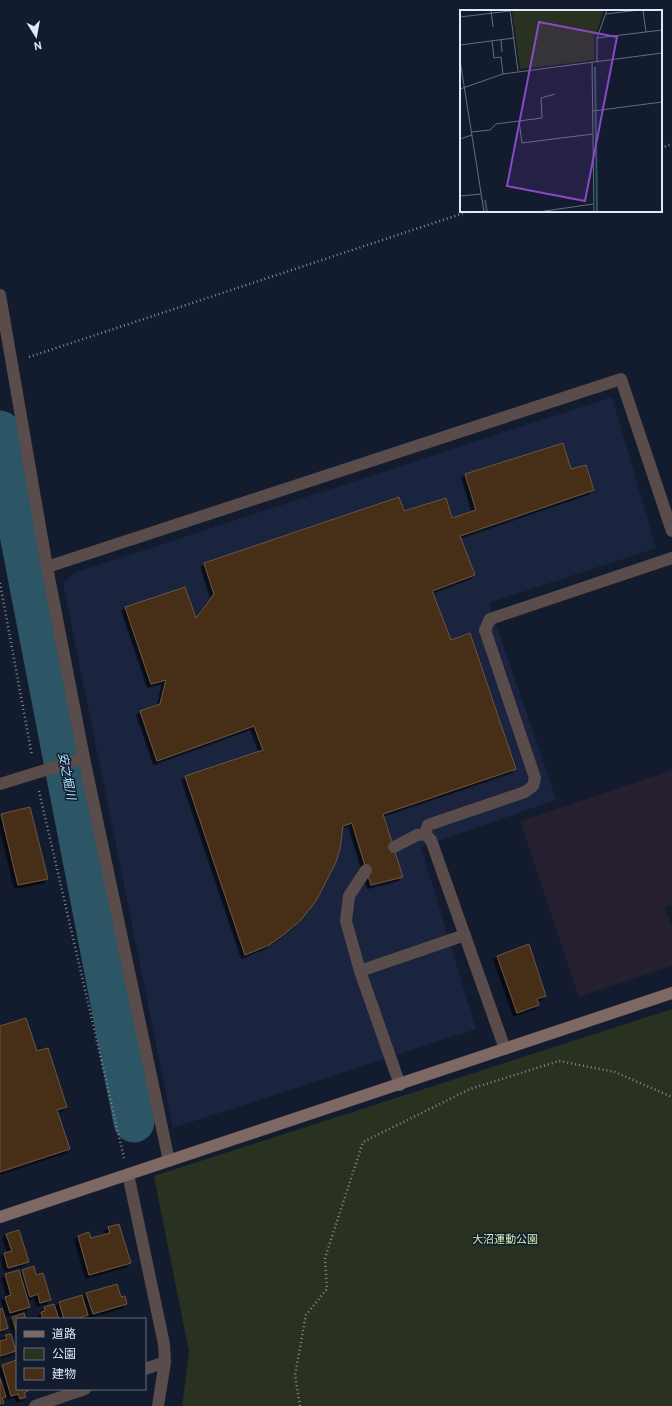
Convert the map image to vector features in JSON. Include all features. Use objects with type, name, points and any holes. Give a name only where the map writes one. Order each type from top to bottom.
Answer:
[{"type":"street","points":[[0,295],[47,567],[84,758],[169,1160]]},
{"type":"street","points":[[47,567],[621,378],[672,531]]},
{"type":"street","points":[[425,834],[428,825],[525,792],[533,786],[535,778],[485,630],[490,619],[672,558]]},
{"type":"street","points":[[0,784],[84,758]]},
{"type":"street","points":[[394,847],[417,836],[425,834]]},
{"type":"street","points":[[425,834],[431,840],[505,1049]]},
{"type":"street","points":[[366,870],[349,896],[346,921],[360,971],[400,1085]]},
{"type":"street","points":[[360,971],[465,935]]},
{"type":"street","points":[[0,1217],[400,1085],[672,993]]},
{"type":"street","points":[[128,1174],[164,1344],[165,1362],[158,1406]]},
{"type":"street","points":[[146,1369],[165,1362]]},
{"type":"street","points":[[35,1406],[82,1390]]},
{"type":"path","points":[[662,148],[672,144]]},
{"type":"path","points":[[11,363],[467,212]]},
{"type":"path","points":[[0,583],[35,773],[128,1174]]},
{"type":"path","points":[[300,1406],[295,1375],[306,1315],[327,1289],[325,1258],[363,1142],[470,1089],[559,1061],[615,1072],[672,1097]]},
{"type":"shaded area","points":[[612,397],[656,548],[489,603],[556,800],[421,847],[476,1029],[173,1128],[63,583],[74,573]]},
{"type":"shaded area","points":[[672,770],[672,905],[665,908],[672,927],[672,966],[579,997],[520,821]]},
{"type":"green space","name":"大沼運動公園","points":[[672,1009],[672,1406],[182,1406],[189,1352],[154,1176]]},
{"type":"building","points":[[563,443],[571,469],[586,465],[594,490],[460,536],[475,575],[432,591],[451,640],[470,633],[516,769],[383,814],[403,877],[371,885],[352,823],[343,826],[340,849],[336,862],[316,901],[300,921],[283,935],[269,945],[245,955],[185,776],[263,750],[254,726],[157,761],[140,711],[160,704],[166,680],[151,684],[125,607],[185,587],[196,618],[214,594],[204,563],[399,497],[404,511],[446,498],[452,518],[476,510],[465,474]]},
{"type":"building","points":[[30,807],[48,879],[18,885],[1,814]]},
{"type":"building","points":[[529,944],[546,996],[537,999],[539,1005],[517,1013],[497,956]]},
{"type":"building","points":[[26,1018],[37,1051],[48,1048],[67,1107],[57,1110],[70,1149],[0,1172],[0,1026]]},
{"type":"building","points":[[119,1224],[131,1263],[89,1275],[78,1236],[89,1232],[91,1238],[110,1233],[108,1227]]},
{"type":"building","points":[[19,1230],[29,1262],[8,1268],[4,1253],[12,1251],[6,1234]]},
{"type":"building","points":[[34,1266],[36,1275],[43,1273],[51,1300],[40,1303],[38,1294],[30,1297],[22,1270]]},
{"type":"building","points":[[19,1270],[30,1307],[10,1313],[5,1297],[11,1295],[5,1274]]},
{"type":"building","points":[[117,1284],[121,1297],[125,1296],[127,1304],[93,1314],[86,1293]]},
{"type":"building","points":[[82,1295],[88,1315],[79,1318],[64,1318],[59,1302]]},
{"type":"building","points":[[54,1304],[59,1318],[43,1318],[41,1312],[45,1311],[44,1307]]},
{"type":"building","points":[[2,1308],[8,1328],[0,1331],[0,1309]]},
{"type":"building","points":[[24,1313],[26,1318],[16,1318],[16,1330],[12,1317]]},
{"type":"building","points":[[11,1334],[16,1351],[0,1356],[0,1341],[7,1339],[5,1335]]},
{"type":"building","points":[[16,1360],[16,1390],[28,1390],[24,1393],[26,1397],[20,1399],[18,1394],[11,1396],[2,1365]]},
{"type":"building","points":[[0,1378],[6,1397],[2,1398],[4,1403],[0,1404]]},
{"type":"waterway","name":"安之堀川","points":[[0,431],[134,1122]]}]
